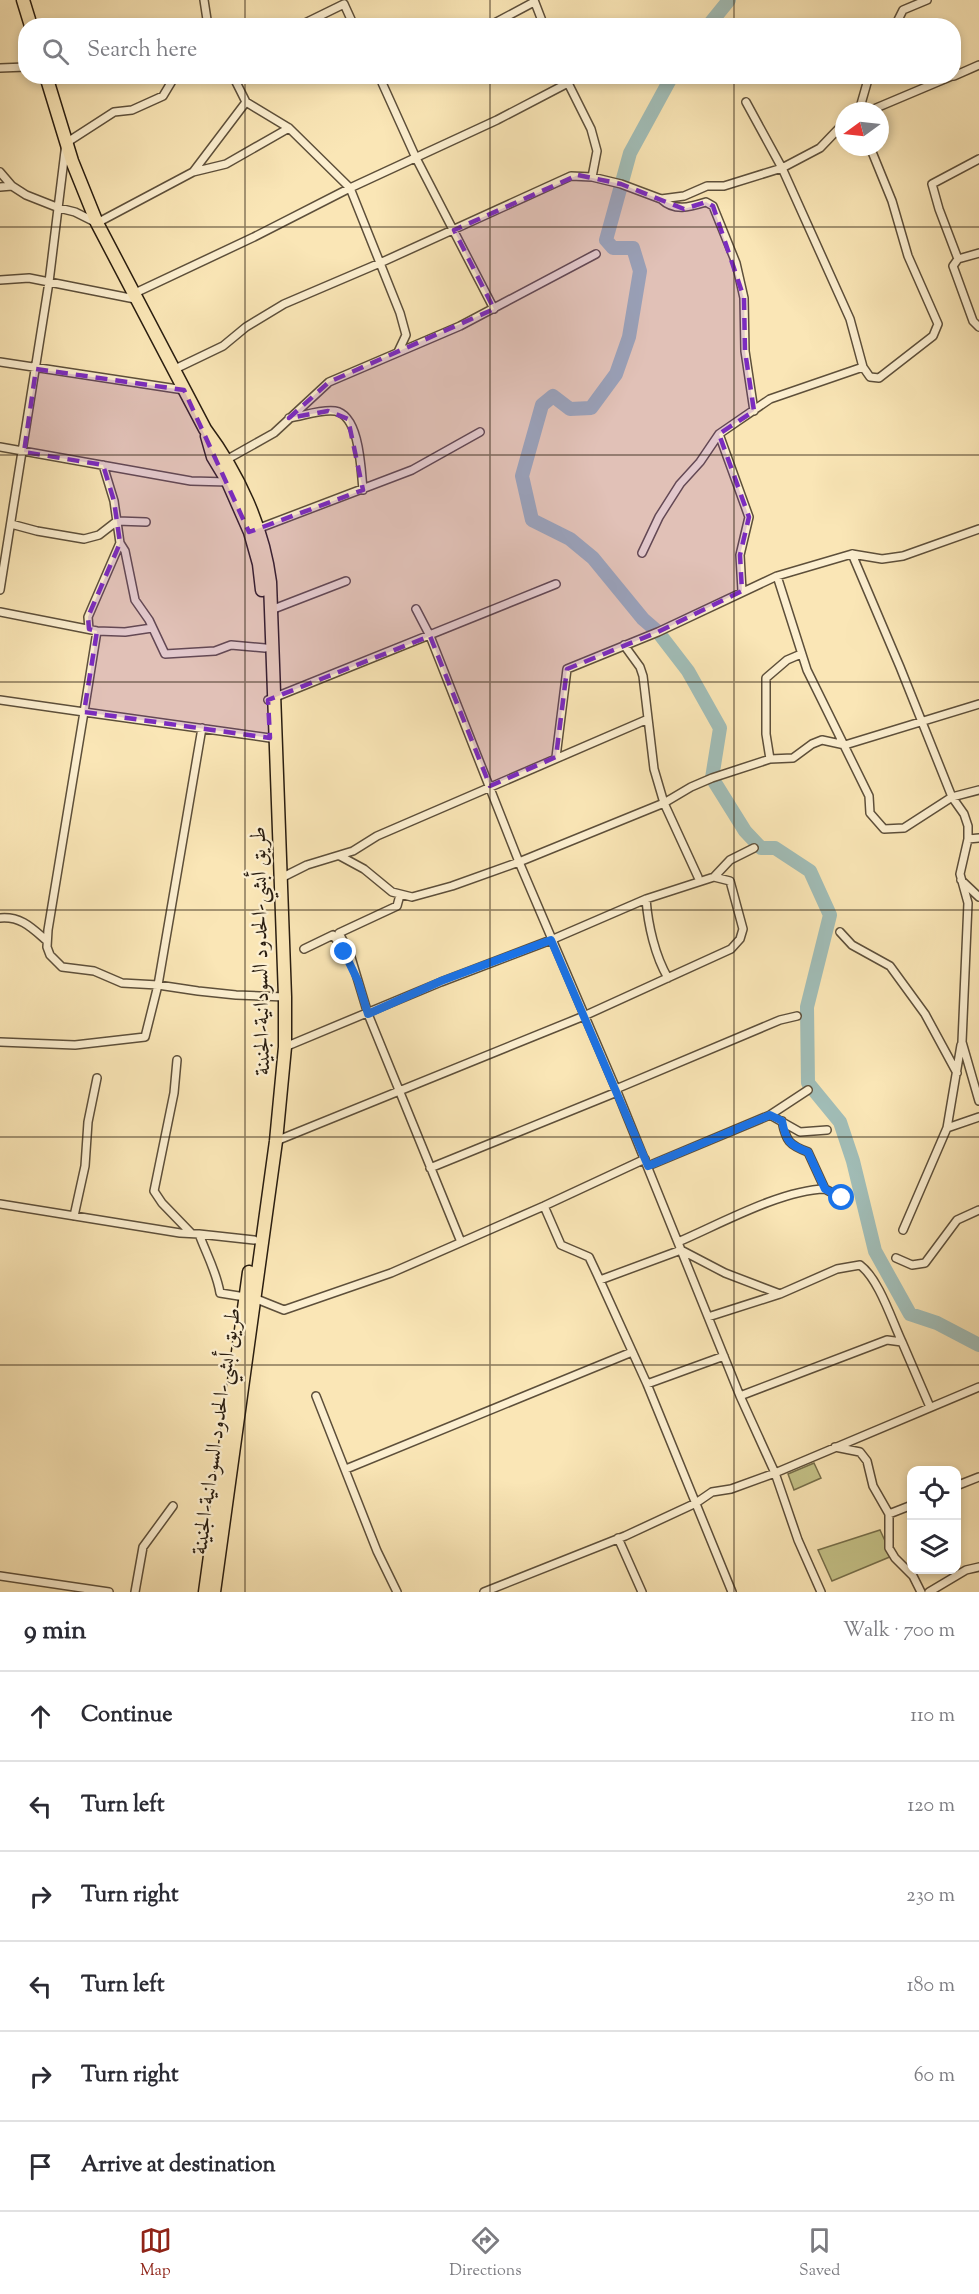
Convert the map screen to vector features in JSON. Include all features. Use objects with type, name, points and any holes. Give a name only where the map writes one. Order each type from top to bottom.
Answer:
[{"type":"highway","points":[[23,0],[29,18]]},
{"type":"highway","points":[[48,84],[66,142],[97,223],[205,429],[213,457],[232,480]]},
{"type":"highway","name":"طريق أبشي-الحدود السودانية-الجنينة","points":[[205,429],[226,460],[232,480],[267,563],[271,610],[271,699],[281,878],[280,935],[285,1047],[279,1081],[276,1141],[249,1297],[214,1592]]},
{"type":"highway","points":[[255,530],[262,584],[265,648],[271,699],[270,738],[280,935]]},
{"type":"highway","points":[[205,1592],[249,1297],[254,1240],[279,1081],[278,1049],[282,997]]},
{"type":"street","points":[[204,0],[207,18]]},
{"type":"street","points":[[314,18],[343,2],[352,0]]},
{"type":"street","points":[[899,18],[903,9],[927,0]]},
{"type":"street","points":[[503,18],[534,1],[541,18]]},
{"type":"street","points":[[343,2],[350,18]]},
{"type":"street","points":[[961,73],[979,65]]},
{"type":"street","points":[[0,68],[18,67]]},
{"type":"street","points":[[0,590],[24,452],[49,282],[66,142],[114,112],[132,110],[163,96],[170,84]]},
{"type":"street","points":[[237,84],[246,102],[289,128],[350,188],[400,313],[406,335],[398,352]]},
{"type":"street","points":[[382,84],[416,158],[494,309]]},
{"type":"street","points":[[0,280],[29,278],[134,296],[350,188],[416,158],[558,84]]},
{"type":"street","points":[[568,84],[591,129],[597,151],[592,177]]},
{"type":"street","points":[[862,102],[867,84]]},
{"type":"street","points":[[889,103],[934,84]]},
{"type":"street","points":[[193,172],[246,102]]},
{"type":"street","points":[[746,102],[782,168],[850,319],[863,367],[870,377],[879,378],[933,336],[938,324],[908,256],[892,201],[874,156]]},
{"type":"street","points":[[0,172],[12,186],[26,195],[75,212],[97,223],[193,172],[226,164],[289,128]]},
{"type":"street","points":[[661,199],[684,196],[707,186],[724,186],[782,168],[820,147],[835,132]]},
{"type":"street","points":[[958,258],[932,184],[979,159]]},
{"type":"street","points":[[173,370],[223,346],[246,327],[284,304],[571,176],[592,177],[621,184],[684,209],[706,202],[713,206],[736,263],[744,298],[745,351],[754,411]]},
{"type":"street","points":[[0,187],[12,186]]},
{"type":"street","points":[[979,253],[958,258],[953,266],[973,321],[979,327]]},
{"type":"street","points":[[226,460],[274,433],[329,382],[460,326],[596,254]]},
{"type":"street","points":[[0,362],[184,390]]},
{"type":"street","points":[[642,553],[659,517],[680,484],[700,462],[719,434],[770,399],[863,367]]},
{"type":"street","points":[[289,418],[328,411],[338,412],[348,419],[355,434],[363,490]]},
{"type":"street","points":[[255,530],[412,470],[480,432]]},
{"type":"street","points":[[719,434],[749,518],[740,555],[742,591]]},
{"type":"street","points":[[0,447],[191,482],[232,480]]},
{"type":"street","points":[[103,465],[114,501],[120,543],[125,551],[135,600],[153,628],[165,654],[216,651],[231,645],[265,648]]},
{"type":"street","points":[[11,524],[84,539],[99,535],[117,521],[146,522]]},
{"type":"street","points":[[556,757],[567,669],[658,632],[777,576],[852,554],[893,559],[979,529]]},
{"type":"street","points":[[0,535],[9,537]]},
{"type":"street","points":[[120,543],[88,617],[93,630],[84,712],[47,941],[50,955],[62,967],[94,971],[122,983],[158,985],[198,992],[282,997]]},
{"type":"street","points":[[852,554],[952,797],[964,814],[968,826],[968,839],[960,874],[968,903],[962,1042],[947,1128],[903,1230]]},
{"type":"street","points":[[777,576],[801,654],[868,796],[870,813],[884,829],[904,828],[952,797],[979,790]]},
{"type":"street","points":[[271,610],[346,581]]},
{"type":"street","points":[[271,699],[556,584]]},
{"type":"street","points":[[416,609],[430,636],[519,862],[648,1166],[740,1396],[775,1473],[798,1540],[821,1592]]},
{"type":"street","points":[[0,612],[93,630],[124,632],[153,628]]},
{"type":"street","points":[[624,645],[640,667],[643,676],[654,768],[664,803],[698,877]]},
{"type":"street","points":[[770,759],[766,734],[766,678],[787,660],[801,654]]},
{"type":"street","points":[[0,700],[202,728],[225,734],[270,738]]},
{"type":"street","points":[[340,856],[364,869],[392,892],[412,897],[452,886],[519,862],[664,803],[691,787],[770,759],[793,758],[812,744],[822,740],[845,745],[979,704]]},
{"type":"street","points":[[281,878],[306,865],[353,851],[376,836],[648,719]]},
{"type":"street","points":[[0,1042],[75,1045],[144,1037],[158,985],[202,728]]},
{"type":"street","points":[[968,839],[979,837]]},
{"type":"street","points":[[285,1047],[368,1014],[441,981],[551,940],[646,899],[714,877],[730,860],[754,848]]},
{"type":"street","points":[[276,1141],[584,1016],[731,949],[740,939],[743,929],[730,881],[714,877]]},
{"type":"street","points":[[961,879],[979,897]]},
{"type":"street","points":[[400,895],[397,906],[339,933],[350,954],[368,1014],[461,1242]]},
{"type":"street","points":[[646,899],[647,918],[668,978]]},
{"type":"street","points":[[0,918],[11,917],[24,921],[47,941]]},
{"type":"street","points":[[840,932],[852,945],[890,966],[925,1014],[957,1073]]},
{"type":"street","points":[[304,949],[333,935],[358,981]]},
{"type":"street","points":[[430,1168],[780,1020],[797,1016]]},
{"type":"street","points":[[962,1042],[979,1101]]},
{"type":"street","points":[[177,1060],[174,1093],[154,1191],[162,1203],[195,1233],[218,1279],[219,1293],[249,1297],[284,1310],[391,1273],[645,1159]]},
{"type":"street","points":[[74,1216],[85,1166],[88,1122],[97,1078]]},
{"type":"street","points":[[648,1166],[770,1115],[808,1090]]},
{"type":"street","points":[[770,1115],[800,1132],[827,1130]]},
{"type":"street","points":[[947,1128],[979,1117]]},
{"type":"street","points":[[782,1121],[784,1135],[792,1146],[808,1152],[825,1189]]},
{"type":"street","points":[[678,1242],[782,1197],[808,1189],[825,1189],[842,1198]]},
{"type":"street","points":[[0,1204],[180,1233],[254,1240]]},
{"type":"street","points":[[544,1206],[561,1245],[589,1257],[647,1384],[732,1592]]},
{"type":"street","points":[[896,1258],[912,1265],[925,1263],[957,1220],[979,1210]]},
{"type":"street","points":[[600,1280],[681,1250],[725,1273],[780,1294]]},
{"type":"street","points":[[708,1317],[780,1294],[837,1269],[860,1265],[867,1270],[874,1282],[930,1407]]},
{"type":"street","points":[[740,1396],[887,1340],[902,1342]]},
{"type":"street","points":[[346,1469],[632,1352]]},
{"type":"street","points":[[647,1384],[724,1356]]},
{"type":"street","points":[[484,1592],[618,1538],[696,1503],[712,1492],[732,1490],[979,1387]]},
{"type":"street","points":[[316,1396],[377,1551],[397,1592]]},
{"type":"street","points":[[835,1447],[860,1452],[867,1461],[873,1485],[889,1514],[889,1548],[895,1558],[914,1576],[921,1592]]},
{"type":"street","points":[[961,1484],[979,1477]]},
{"type":"street","points":[[135,1592],[143,1547],[173,1506]]},
{"type":"street","points":[[889,1514],[907,1507]]},
{"type":"street","points":[[618,1538],[642,1592]]},
{"type":"street","points":[[929,1592],[966,1570],[979,1567]]},
{"type":"street","points":[[0,1576],[109,1592]]},
{"type":"highlighted area","points":[[578,175],[621,184],[684,209],[706,202],[713,206],[744,298],[745,351],[754,411],[719,434],[749,517],[740,555],[742,591],[658,632],[567,669],[556,757],[490,786],[430,636],[268,700],[270,738],[84,712],[97,631],[89,629],[88,617],[120,543],[114,501],[103,465],[24,452],[36,369],[184,390],[249,532],[363,490],[348,419],[328,411],[289,418],[329,382],[494,309],[454,230]]},
{"type":"shaded area","points":[[814,1463],[821,1478],[794,1490],[788,1474]]},
{"type":"shaded area","points":[[880,1530],[892,1556],[832,1581],[818,1550]]},
{"type":"waterway","points":[[714,18],[729,0]]},
{"type":"waterway","points":[[668,84],[630,153],[606,240],[613,248],[633,248],[640,271],[629,337],[616,374],[591,408],[570,409],[553,396],[542,405],[522,476],[532,520],[570,539],[593,558],[643,619],[658,632],[688,671],[720,728],[712,778],[745,831],[761,848],[775,848],[810,871],[830,915],[807,1007],[808,1083],[840,1122],[853,1161],[875,1251],[910,1314],[937,1323],[979,1345]]},
{"type":"route","points":[[344,952],[358,981],[368,1014],[441,981],[551,940],[648,1166],[770,1115],[782,1121],[784,1135],[792,1146],[808,1152],[825,1189],[842,1198]]}]
